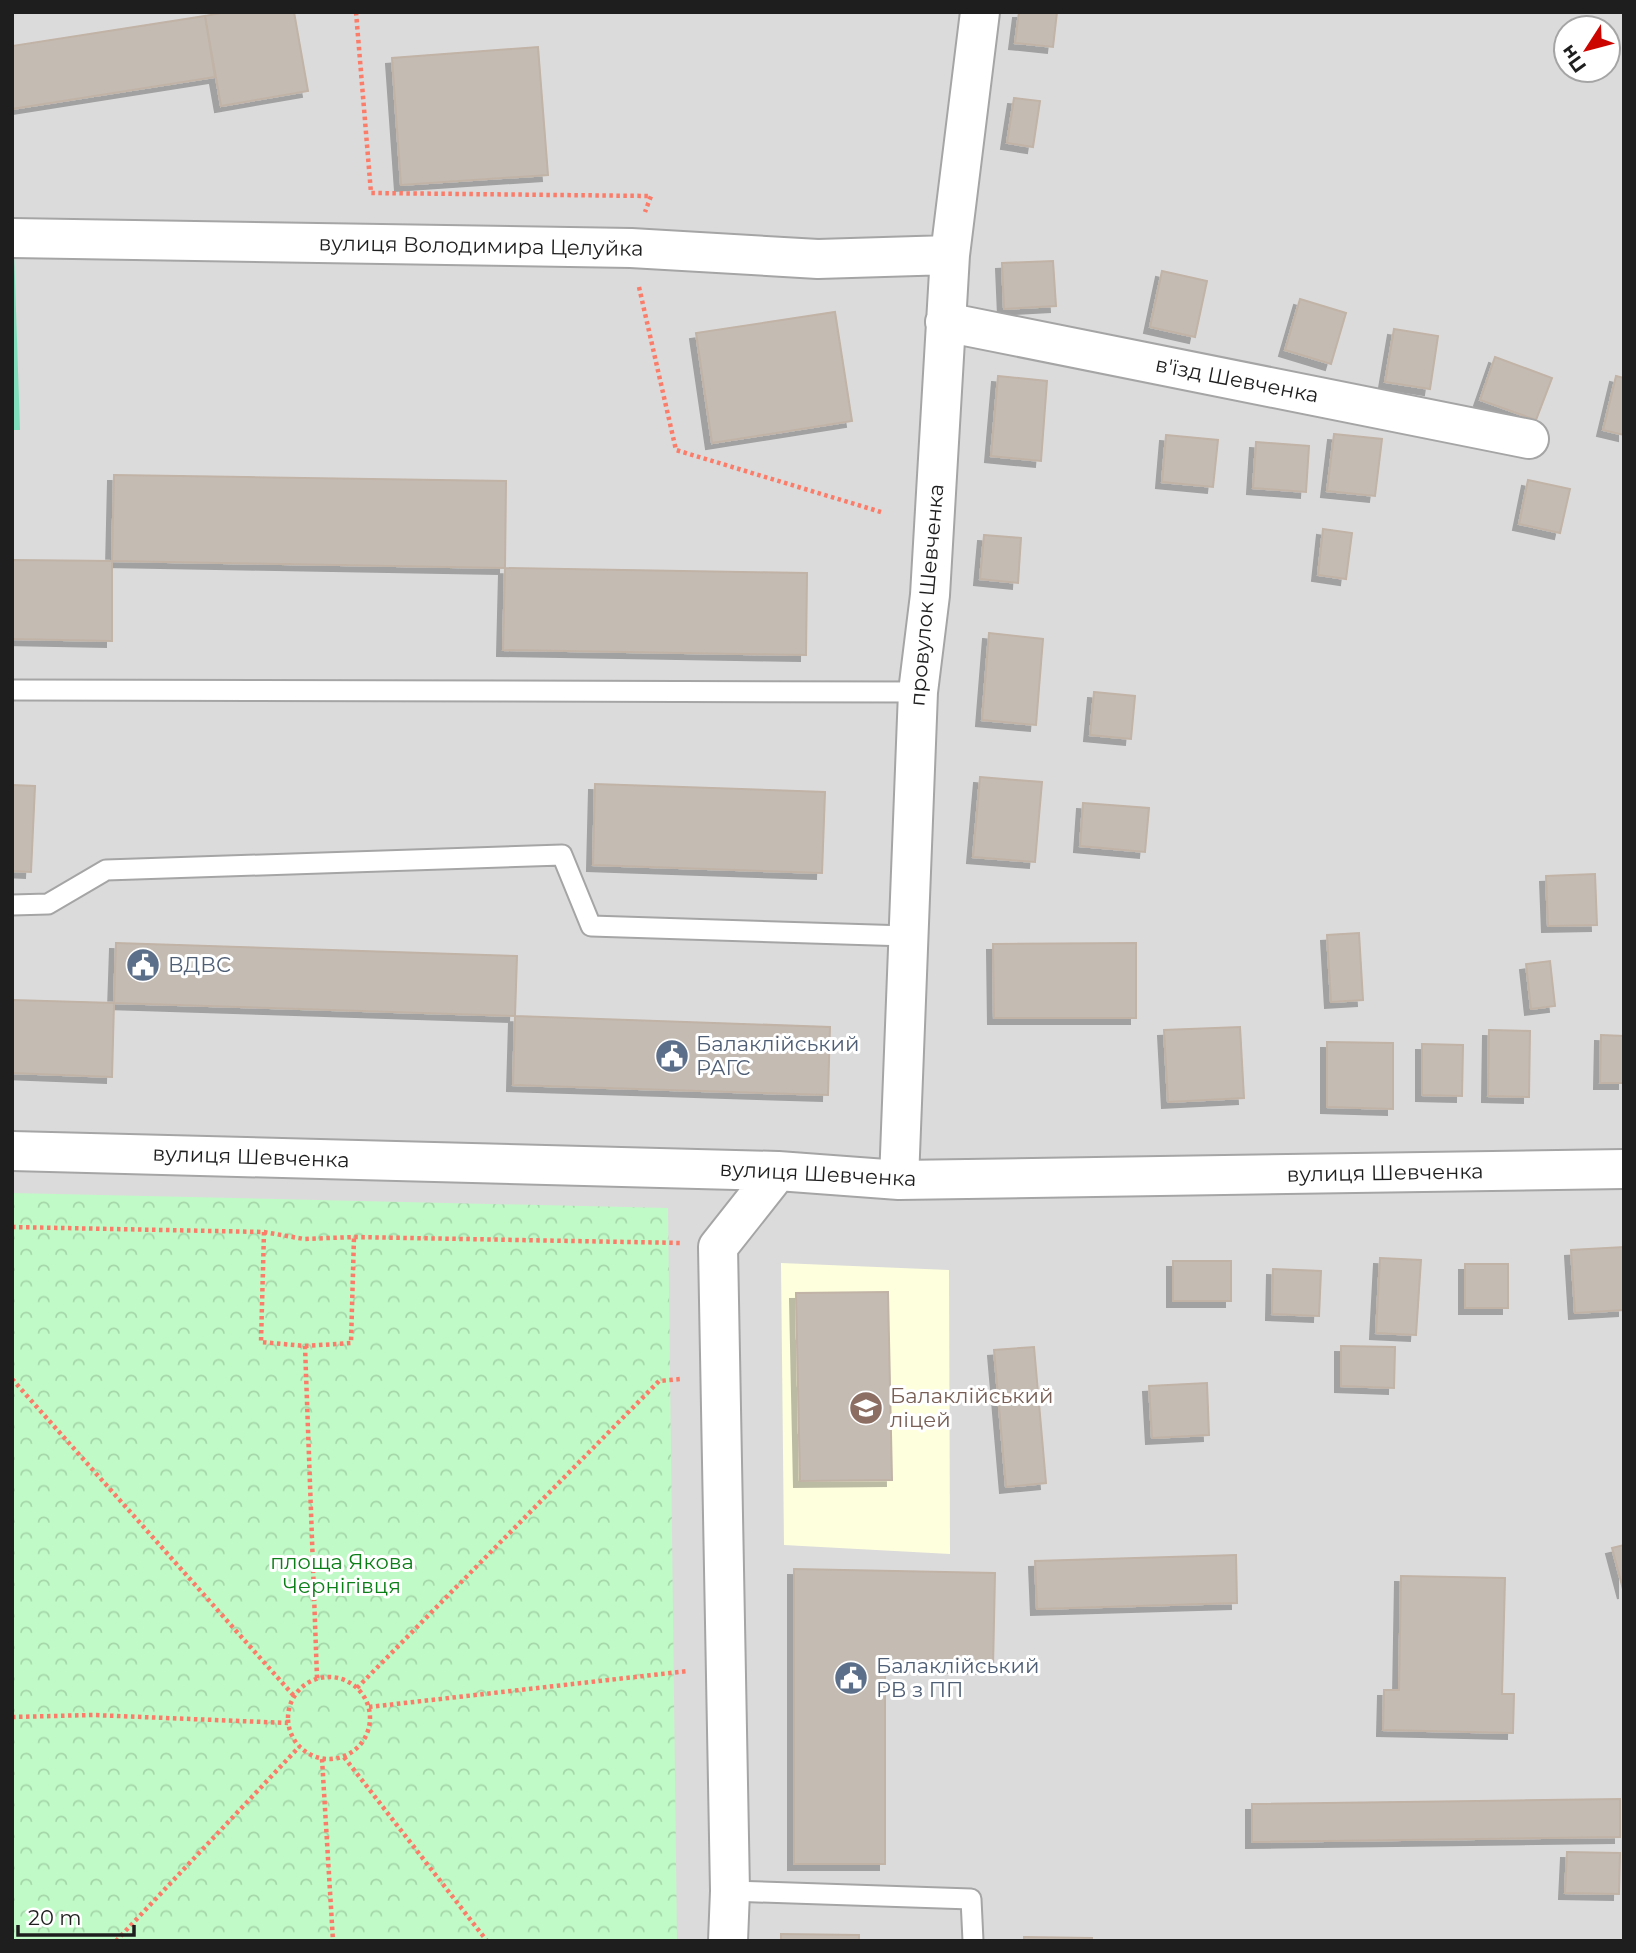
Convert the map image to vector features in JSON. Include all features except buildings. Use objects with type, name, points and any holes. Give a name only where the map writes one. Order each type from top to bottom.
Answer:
[{"type":"street","name":"провулок Шевченка","points":[[899,1180],[918,692],[930,594],[950,255],[980,12]]},
{"type":"street","name":"вулиця Володимира Целуйка","points":[[12,238],[631,248],[818,259],[950,255]]},
{"type":"street","name":"в'їзд Шевченка","points":[[945,322],[1529,439]]},
{"type":"street","name":"вулиця Шевченка","points":[[12,1151],[778,1171],[899,1180],[1624,1170]]},
{"type":"street","points":[[728,1941],[730,1891],[718,1247],[778,1171]]},
{"type":"lane","points":[[12,690],[918,692]]},
{"type":"lane","points":[[12,905],[48,904],[106,870],[562,855],[591,926],[907,936]]},
{"type":"lane","points":[[730,1891],[971,1899],[973,1941]]},
{"type":"path","points":[[12,1227],[264,1232],[304,1239],[354,1237],[689,1243],[718,1247]]},
{"type":"path","points":[[264,1232],[261,1342],[305,1346],[351,1343],[354,1237]]},
{"type":"path","points":[[305,1346],[317,1678]]},
{"type":"path","points":[[357,1688],[659,1381],[721,1377]]},
{"type":"path","points":[[12,1379],[294,1696]]},
{"type":"path","points":[[369,1707],[692,1671]]},
{"type":"path","points":[[317,1678],[338,1678],[357,1688],[369,1707],[369,1727],[360,1745],[344,1757],[322,1759],[309,1755],[299,1747],[288,1723],[289,1709],[294,1696],[304,1685],[317,1678]]},
{"type":"path","points":[[12,1717],[93,1715],[288,1723]]},
{"type":"path","points":[[116,1941],[299,1747]]},
{"type":"path","points":[[344,1757],[488,1941]]},
{"type":"path","points":[[322,1759],[334,1941]]},
{"type":"shaded area","points":[[12,12],[1624,12],[1624,1941],[12,1941]]},
{"type":"shaded area","name":"Балаклійський ліцей","points":[[781,1263],[949,1270],[950,1554],[784,1545]]},
{"type":"green space","points":[[14,250],[20,430],[12,430]]},
{"type":"green space","name":"площа Якова Чернігівця","points":[[12,1193],[668,1208],[677,1941],[12,1941]]},
{"type":"place","name":"ВДВС","points":[[143,965]]},
{"type":"place","name":"Балаклійський РАГС","points":[[672,1056]]},
{"type":"place","name":"Балаклійський ліцей","points":[[866,1408]]},
{"type":"place","name":"Балаклійський РВ з ПП","points":[[851,1678]]}]
